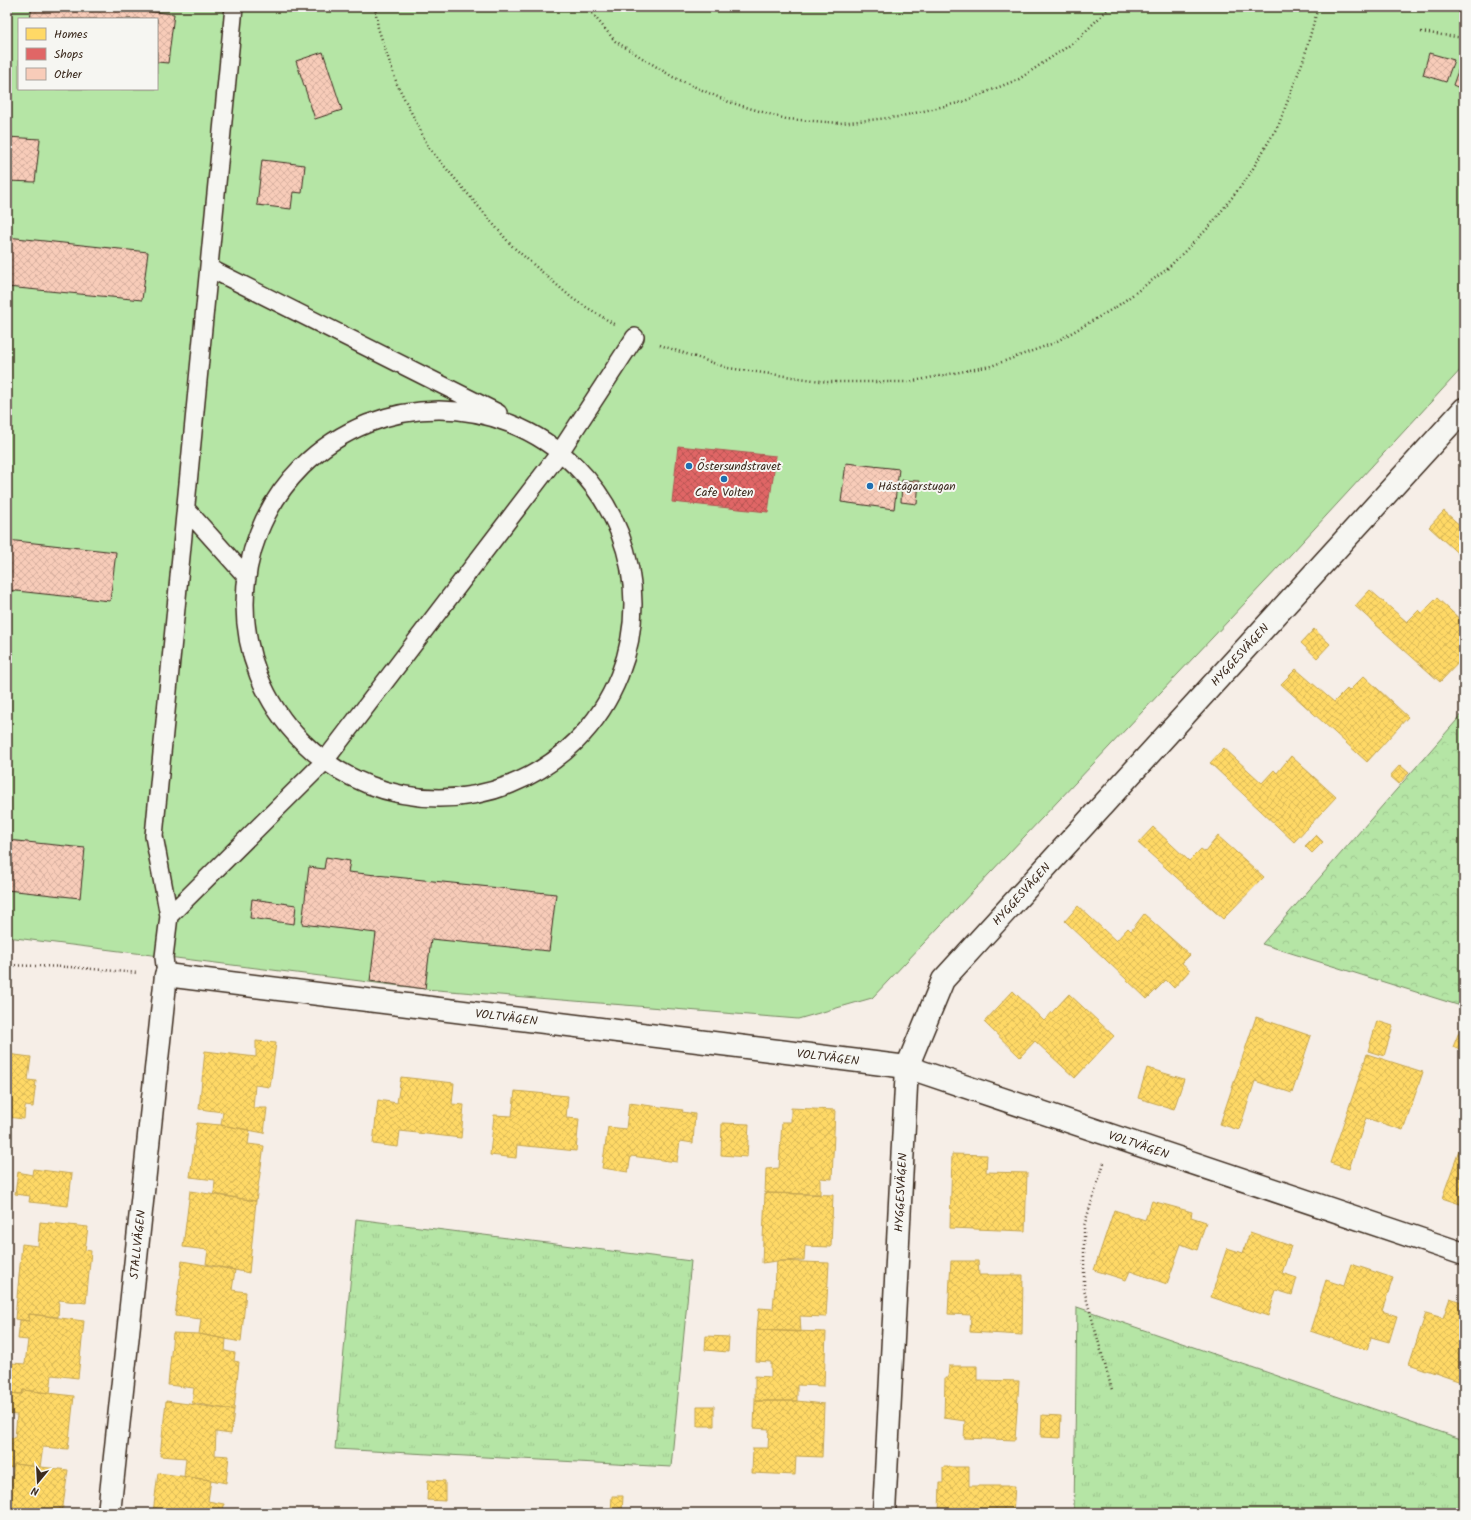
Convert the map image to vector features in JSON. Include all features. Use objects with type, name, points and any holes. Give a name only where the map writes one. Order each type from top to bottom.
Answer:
[{"type":"street","name":"HYGGESVÄGEN","points":[[884,1513],[907,1067],[943,980],[1464,409]]},
{"type":"street","name":"VOLTVÄGEN","points":[[166,975],[907,1067],[1464,1254]]},
{"type":"street","name":"STALLVÄGEN","points":[[109,1513],[166,975]]},
{"type":"lane","points":[[166,975],[164,957],[169,916],[154,836],[234,7]]},
{"type":"lane","points":[[209,268],[504,416],[558,455],[601,493],[627,550],[635,612],[622,673],[590,727],[543,769],[486,793],[423,798],[362,783],[323,763],[268,700],[246,640],[245,575],[266,510],[308,457],[365,421],[430,411],[504,416]]},
{"type":"lane","points":[[169,916],[323,763],[558,455],[635,337]]},
{"type":"lane","points":[[186,509],[245,575]]},
{"type":"path","points":[[374,7],[378,28],[396,84],[429,148],[511,245],[573,299],[635,337],[728,368],[828,382],[908,382],[991,366],[1054,343],[1116,307],[1166,270],[1209,227],[1248,177],[1279,124],[1304,58],[1318,7]]},
{"type":"path","points":[[587,7],[615,41],[673,77],[729,102],[786,119],[840,123],[898,117],[962,102],[1019,79],[1076,41],[1110,7]]},
{"type":"path","points":[[1421,32],[1464,38]]},
{"type":"path","points":[[7,965],[70,967],[166,975]]},
{"type":"path","points":[[1112,1390],[1084,1290],[1084,1226],[1113,1136]]},
{"type":"green space","name":"Östersundstravet","points":[[7,7],[1464,7],[1464,366],[1280,566],[872,998],[798,1019],[425,989],[7,937]]},
{"type":"green space","points":[[1464,712],[1464,1007],[1262,944]]},
{"type":"green space","points":[[356,1219],[691,1261],[671,1467],[335,1449]]},
{"type":"green space","points":[[1077,1307],[1464,1440],[1464,1513],[1126,1513],[1074,1511]]},
{"type":"building: Homes","points":[[1444,511],[1464,529],[1464,559],[1429,527]]},
{"type":"building: Homes","points":[[1370,590],[1407,622],[1419,610],[1422,613],[1437,598],[1464,623],[1464,657],[1440,682],[1355,606]]},
{"type":"building: Homes","points":[[1314,629],[1330,644],[1317,658],[1301,643]]},
{"type":"building: Homes","points":[[1296,669],[1334,702],[1347,689],[1349,691],[1364,676],[1408,717],[1367,762],[1281,684]]},
{"type":"building: Homes","points":[[1224,748],[1262,783],[1274,770],[1277,773],[1291,756],[1336,797],[1294,842],[1210,763]]},
{"type":"building: Homes","points":[[1400,765],[1409,773],[1399,784],[1390,776]]},
{"type":"building: Homes","points":[[1153,827],[1189,861],[1201,849],[1205,852],[1218,836],[1264,877],[1223,919],[1138,843]]},
{"type":"building: Homes","points":[[1316,835],[1323,842],[1312,853],[1305,846]]},
{"type":"building: Homes","points":[[1078,906],[1116,941],[1128,928],[1131,931],[1144,914],[1190,955],[1182,963],[1190,970],[1174,988],[1166,980],[1147,999],[1065,921]]},
{"type":"building: Homes","points":[[1013,991],[1044,1021],[1069,994],[1114,1036],[1075,1078],[1035,1041],[1020,1057],[984,1022]]},
{"type":"building: Homes","points":[[1256,1017],[1311,1036],[1292,1093],[1255,1081],[1239,1130],[1220,1124]]},
{"type":"building: Homes","points":[[1377,1021],[1393,1026],[1384,1056],[1368,1051]]},
{"type":"building: Homes","points":[[1461,1027],[1464,1028],[1464,1052],[1453,1047]]},
{"type":"building: Homes","points":[[256,1041],[276,1043],[270,1087],[255,1085],[253,1108],[267,1108],[264,1133],[221,1125],[223,1112],[199,1109],[205,1051],[256,1057]]},
{"type":"building: Homes","points":[[7,1054],[31,1057],[28,1080],[36,1081],[33,1107],[25,1106],[24,1119],[7,1117]]},
{"type":"building: Homes","points":[[1367,1054],[1423,1072],[1403,1130],[1366,1118],[1349,1169],[1330,1163]]},
{"type":"building: Homes","points":[[1147,1068],[1184,1079],[1174,1109],[1138,1098]]},
{"type":"building: Homes","points":[[401,1077],[454,1083],[452,1104],[464,1105],[461,1138],[400,1131],[398,1147],[373,1144],[378,1100],[397,1103]]},
{"type":"building: Homes","points":[[515,1091],[568,1096],[566,1118],[579,1119],[576,1151],[517,1145],[516,1158],[490,1155],[494,1115],[512,1116]]},
{"type":"building: Homes","points":[[629,1103],[683,1110],[682,1112],[695,1114],[693,1143],[680,1141],[677,1162],[631,1156],[628,1172],[602,1168],[608,1127],[626,1129]]},
{"type":"building: Homes","points":[[791,1108],[835,1110],[832,1179],[820,1178],[820,1194],[765,1193],[766,1169],[779,1168],[782,1122],[791,1122]]},
{"type":"building: Homes","points":[[197,1123],[250,1130],[248,1144],[264,1146],[256,1201],[214,1194],[215,1180],[190,1177]]},
{"type":"building: Homes","points":[[722,1123],[749,1124],[747,1157],[721,1155]]},
{"type":"building: Homes","points":[[1464,1137],[1464,1203],[1463,1205],[1442,1198]]},
{"type":"building: Homes","points":[[952,1154],[987,1155],[986,1172],[1027,1173],[1025,1231],[950,1228]]},
{"type":"building: Homes","points":[[33,1169],[72,1174],[68,1206],[29,1202],[30,1196],[15,1194],[18,1172],[32,1175]]},
{"type":"building: Homes","points":[[190,1191],[256,1201],[249,1273],[206,1264],[208,1250],[183,1247]]},
{"type":"building: Homes","points":[[765,1193],[833,1195],[831,1247],[805,1246],[804,1260],[762,1263]]},
{"type":"building: Homes","points":[[1152,1201],[1192,1212],[1191,1217],[1206,1222],[1197,1250],[1181,1244],[1167,1284],[1130,1271],[1126,1280],[1094,1270],[1114,1210],[1145,1220]]},
{"type":"building: Homes","points":[[7,1202],[10,1202],[8,1221],[7,1221]]},
{"type":"building: Homes","points":[[40,1222],[88,1227],[85,1250],[91,1251],[86,1303],[59,1300],[58,1317],[29,1314],[29,1321],[15,1319],[22,1244],[38,1246]]},
{"type":"building: Homes","points":[[1250,1232],[1291,1246],[1282,1273],[1297,1278],[1292,1295],[1276,1290],[1268,1316],[1211,1297],[1227,1248],[1243,1253]]},
{"type":"building: Homes","points":[[182,1261],[235,1270],[232,1290],[246,1292],[241,1342],[199,1334],[201,1319],[175,1316]]},
{"type":"building: Homes","points":[[777,1261],[829,1263],[826,1317],[800,1316],[801,1332],[757,1330],[759,1308],[773,1309]]},
{"type":"building: Homes","points":[[951,1261],[978,1261],[979,1275],[1023,1275],[1022,1335],[970,1332],[971,1315],[948,1314]]},
{"type":"building: Homes","points":[[1351,1264],[1393,1278],[1382,1311],[1397,1316],[1389,1342],[1371,1337],[1367,1350],[1310,1331],[1326,1280],[1344,1286]]},
{"type":"building: Homes","points":[[1450,1298],[1464,1303],[1464,1383],[1409,1364],[1426,1313],[1443,1318]]},
{"type":"building: Homes","points":[[29,1314],[84,1321],[78,1378],[52,1375],[50,1393],[23,1390],[22,1394],[7,1393],[11,1363],[25,1364],[28,1340],[18,1339],[20,1320],[29,1321]]},
{"type":"building: Homes","points":[[757,1330],[826,1332],[824,1386],[797,1385],[797,1401],[755,1401],[755,1376],[771,1377],[771,1362],[756,1361]]},
{"type":"building: Homes","points":[[173,1333],[199,1334],[226,1339],[225,1351],[235,1353],[234,1361],[239,1362],[234,1410],[192,1403],[194,1388],[168,1385]]},
{"type":"building: Homes","points":[[706,1336],[729,1337],[728,1352],[705,1350]]},
{"type":"building: Homes","points":[[949,1366],[977,1366],[977,1380],[1019,1381],[1015,1440],[964,1438],[965,1421],[944,1418],[945,1378],[948,1378]]},
{"type":"building: Homes","points":[[23,1390],[74,1396],[68,1449],[43,1447],[40,1467],[14,1464],[13,1468],[7,1467],[7,1437],[15,1438],[17,1415],[7,1414],[7,1393],[22,1394]]},
{"type":"building: Homes","points":[[166,1401],[234,1410],[231,1434],[216,1432],[215,1455],[229,1456],[226,1483],[184,1477],[186,1458],[160,1456]]},
{"type":"building: Homes","points":[[755,1401],[797,1401],[824,1404],[822,1457],[796,1456],[795,1475],[752,1473],[753,1448],[768,1448],[769,1429],[754,1428]]},
{"type":"building: Homes","points":[[697,1406],[714,1406],[714,1426],[697,1426]]},
{"type":"building: Homes","points":[[1042,1415],[1061,1416],[1060,1438],[1041,1437]]},
{"type":"building: Homes","points":[[14,1464],[68,1470],[62,1513],[7,1513],[7,1492],[10,1492]]},
{"type":"building: Homes","points":[[943,1467],[969,1467],[969,1486],[1015,1486],[1013,1513],[939,1513],[940,1483],[943,1483]]},
{"type":"building: Homes","points":[[158,1473],[211,1480],[208,1501],[224,1504],[223,1513],[153,1513]]},
{"type":"building: Homes","points":[[428,1480],[445,1481],[445,1501],[427,1500]]},
{"type":"building: Homes","points":[[612,1496],[623,1496],[622,1513],[611,1513]]},
{"type":"building: Shops","name":"Cafe Volten","points":[[678,446],[776,456],[768,512],[672,502]]},
{"type":"building: Other","points":[[32,7],[106,7],[174,14],[168,63],[158,62],[158,18],[30,18]]},
{"type":"building: Other","points":[[323,52],[342,110],[315,119],[296,61]]},
{"type":"building: Other","points":[[1429,53],[1454,60],[1446,82],[1423,75]]},
{"type":"building: Other","points":[[1460,65],[1464,67],[1464,90],[1453,85]]},
{"type":"building: Other","points":[[7,137],[40,139],[35,182],[7,181]]},
{"type":"building: Other","points":[[262,160],[305,165],[302,193],[293,192],[291,209],[257,205]]},
{"type":"building: Other","points":[[7,237],[148,252],[142,300],[7,287]]},
{"type":"building: Other","name":"Hästägarstugan","points":[[846,463],[899,469],[894,509],[841,502]]},
{"type":"building: Other","points":[[902,480],[919,481],[917,504],[901,502]]},
{"type":"building: Other","points":[[7,540],[116,552],[110,601],[7,590]]},
{"type":"building: Other","points":[[7,840],[85,848],[80,898],[7,890]]},
{"type":"building: Other","points":[[326,857],[350,861],[348,872],[556,894],[549,951],[431,939],[425,989],[370,981],[376,933],[302,924],[309,867],[324,869]]},
{"type":"building: Other","points":[[252,899],[296,905],[294,924],[250,918]]},
{"type":"place","name":"Östersundstravet","points":[[689,466]]},
{"type":"place","name":"Cafe Volten","points":[[724,479]]},
{"type":"place","name":"Hästägarstugan","points":[[870,486]]}]
